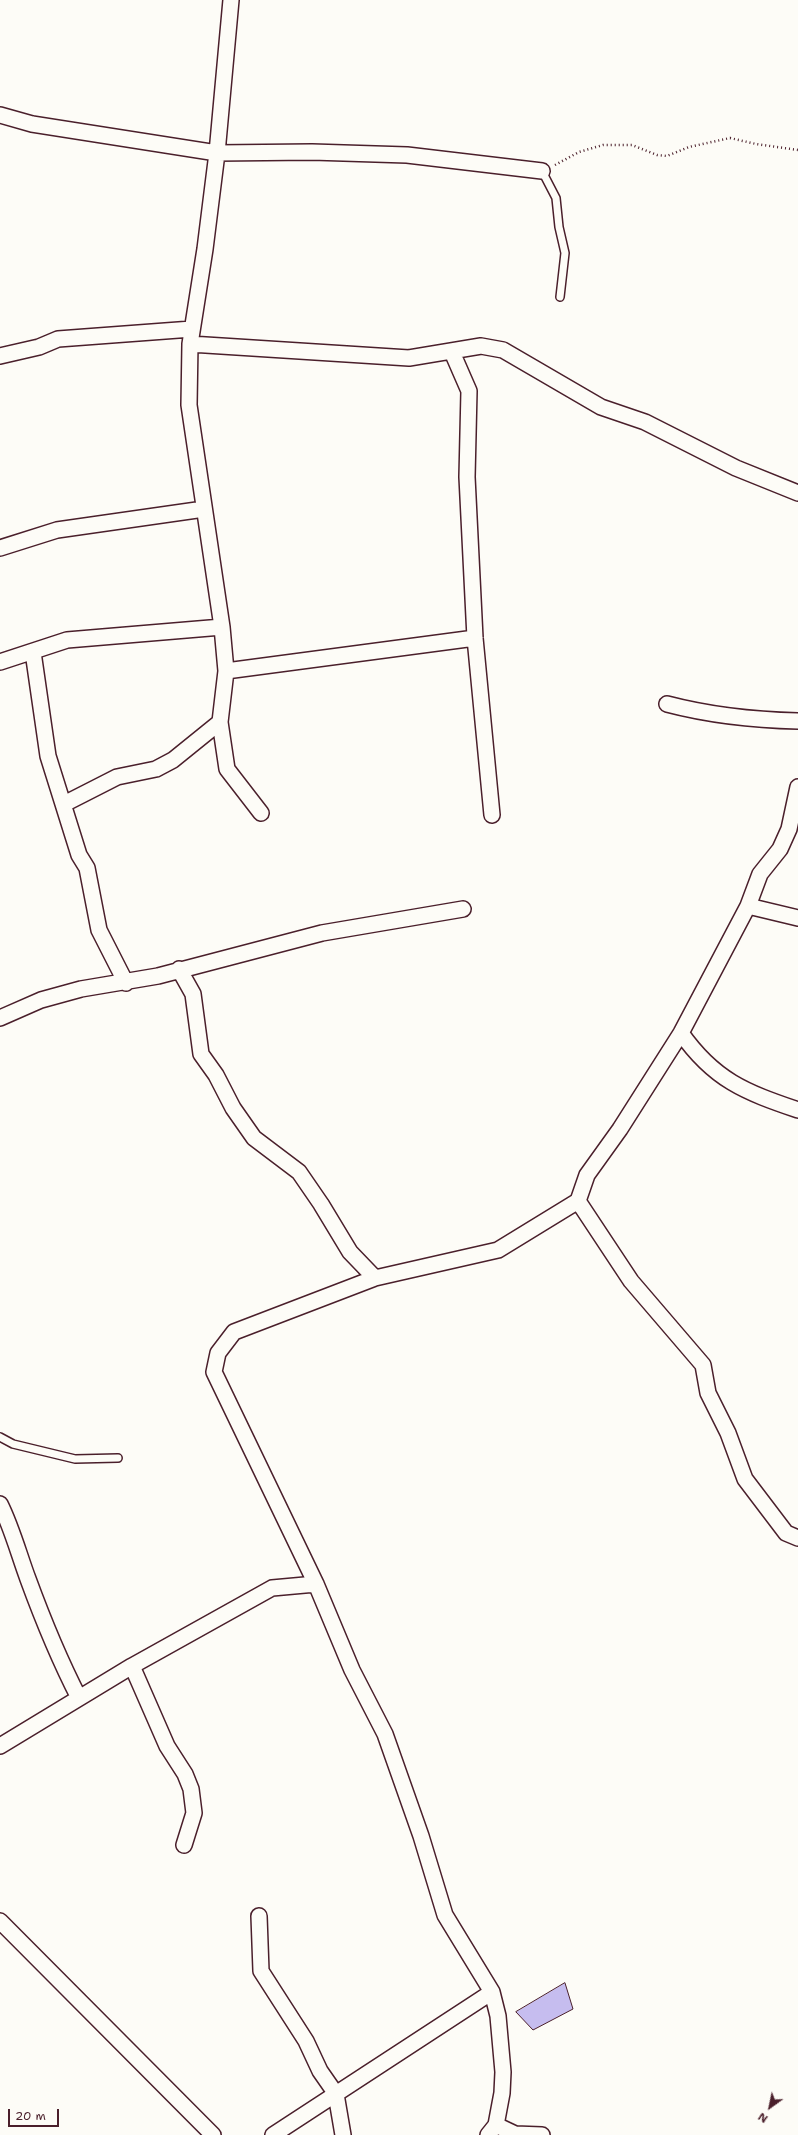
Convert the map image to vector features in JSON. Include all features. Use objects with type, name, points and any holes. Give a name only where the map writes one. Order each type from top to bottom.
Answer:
[{"type":"street","points":[[231,0],[217,153],[205,249],[191,337],[189,405],[222,627],[226,671],[220,722],[227,769],[261,813]]},
{"type":"street","points":[[0,115],[60,129],[217,153],[312,152],[407,155],[542,171]]},
{"type":"street","points":[[0,356],[39,347],[58,340],[191,337],[409,358],[481,346],[503,350],[601,407],[645,422],[736,468],[798,493]]},
{"type":"street","points":[[452,352],[469,391],[467,477],[474,638],[492,815]]},
{"type":"street","points":[[0,548],[57,530],[204,509]]},
{"type":"street","points":[[0,662],[67,640],[222,627]]},
{"type":"street","points":[[226,671],[474,638]]},
{"type":"street","points":[[32,652],[48,756],[79,855],[87,868],[99,930],[126,983]]},
{"type":"street","points":[[667,704],[685,709],[721,715],[798,721]]},
{"type":"street","points":[[64,804],[117,777],[156,769],[173,760],[220,722]]},
{"type":"street","points":[[542,2135],[515,2134],[492,2130],[502,2093],[503,2072],[498,2016],[492,1992],[445,1915],[421,1836],[385,1734],[352,1670],[316,1584],[214,1372],[218,1353],[234,1332],[375,1278],[498,1250],[578,1201],[587,1175],[620,1129],[681,1032],[748,906],[760,874],[780,849],[789,830],[798,787]]},
{"type":"street","points":[[748,906],[798,918]]},
{"type":"street","points":[[0,1018],[41,1000],[81,989],[126,983],[158,976],[322,933],[463,909]]},
{"type":"street","points":[[180,969],[193,994],[201,1054],[216,1076],[233,1108],[254,1138],[299,1172],[322,1204],[350,1252],[375,1278]]},
{"type":"street","points":[[681,1032],[696,1054],[720,1075],[755,1096],[798,1110]]},
{"type":"street","points":[[578,1201],[632,1281],[703,1366],[708,1393],[728,1433],[745,1479],[786,1533],[798,1538]]},
{"type":"street","points":[[2,1514],[60,1661],[79,1698]]},
{"type":"street","points":[[0,1746],[132,1666],[272,1588],[316,1584]]},
{"type":"street","points":[[132,1666],[167,1746],[185,1774],[191,1789],[194,1813],[184,1845]]},
{"type":"street","points":[[259,1916],[261,1971],[306,2041],[320,2071],[336,2094],[343,2135]]},
{"type":"street","points":[[0,1922],[213,2135]]},
{"type":"street","points":[[273,2135],[492,1992]]},
{"type":"lane","points":[[542,171],[556,198],[559,227],[565,253],[560,297]]},
{"type":"lane","points":[[0,1437],[12,1444],[75,1459],[118,1458]]},
{"type":"path","points":[[542,171],[579,152],[603,145],[632,145],[657,155],[667,156],[689,147],[730,138],[756,144],[798,150]]},
{"type":"building","points":[[565,1983],[573,2009],[533,2030],[516,2012]]}]
